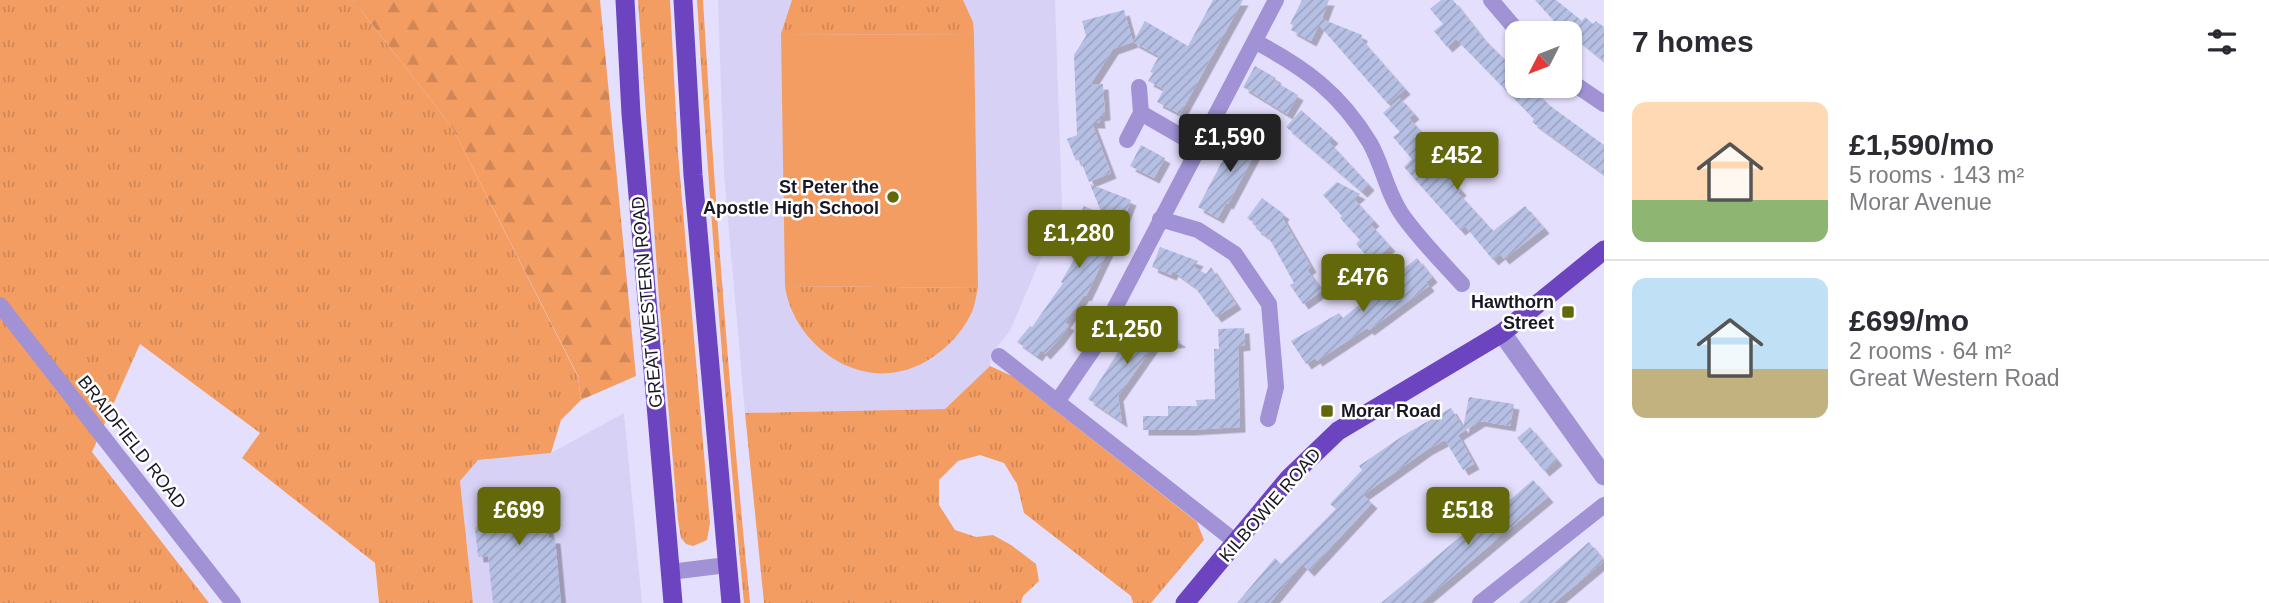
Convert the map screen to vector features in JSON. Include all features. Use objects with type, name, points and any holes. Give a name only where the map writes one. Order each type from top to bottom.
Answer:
[{"type":"main road","name":"GREAT WESTERN ROAD","points":[[625,0],[632,127],[673,603]]},
{"type":"main road","points":[[683,0],[693,175],[731,603]]},
{"type":"main road","name":"KILBOWIE ROAD","points":[[1185,603],[1289,478],[1338,430],[1502,333],[1603,254]]},
{"type":"street","points":[[1057,402],[1094,348],[1276,0]]},
{"type":"street","points":[[1491,0],[1509,21]]},
{"type":"street","points":[[1256,42],[1292,61],[1328,88],[1370,144],[1390,194],[1402,215],[1462,284]]},
{"type":"street","points":[[1127,140],[1141,113],[1139,87]]},
{"type":"street","points":[[1582,88],[1604,104]]},
{"type":"street","points":[[1141,113],[1200,147]]},
{"type":"street","points":[[1160,219],[1198,230],[1235,254],[1269,304],[1276,387],[1268,419]]},
{"type":"street","name":"BRAIDFIELD ROAD","points":[[0,305],[233,603]]},
{"type":"street","points":[[1502,333],[1604,476]]},
{"type":"street","points":[[999,356],[1236,542]]},
{"type":"street","points":[[1480,603],[1604,505]]},
{"type":"street","points":[[670,572],[727,565]]},
{"type":"shaded area","name":"St Peter the Apostle High School","points":[[718,0],[1055,0],[1062,208],[1010,331],[991,354],[990,366],[945,409],[745,413],[724,175]]},
{"type":"shaded area","points":[[624,413],[642,603],[473,603],[460,481],[478,460],[551,453]]},
{"type":"green space","points":[[0,0],[353,0],[452,127],[578,377],[581,400],[561,420],[551,453],[478,460],[460,481],[473,603],[379,603],[375,563],[242,458],[260,433],[140,344],[92,452],[209,603],[0,603]]},
{"type":"green space","points":[[353,0],[600,0],[636,376],[581,400],[578,376],[452,127]]},
{"type":"green space","points":[[638,0],[670,0],[678,153],[710,523],[707,540],[693,546],[686,544],[681,538],[678,520]]},
{"type":"green space","points":[[697,0],[703,0],[724,302],[750,603],[744,603],[730,452]]},
{"type":"green space","points":[[792,0],[963,0],[973,22],[974,35],[781,34]]},
{"type":"green space","points":[[781,34],[974,35],[978,288],[785,286]]},
{"type":"green space","points":[[785,286],[978,288],[971,314],[958,334],[941,351],[909,369],[878,373],[841,363],[824,352],[798,322]]},
{"type":"green space","points":[[990,366],[1012,376],[1197,522],[1204,540],[1151,603],[1133,603],[1131,596],[1024,513],[1017,484],[1004,463],[980,455],[958,461],[939,480],[939,505],[955,530],[976,537],[993,535],[1036,564],[1039,581],[1023,596],[1021,603],[764,603],[745,413],[945,409]]},
{"type":"building","points":[[1213,0],[1243,0],[1180,114],[1157,102],[1164,89],[1148,81],[1159,56],[1133,42],[1145,21],[1188,46]]},
{"type":"building","points":[[1302,0],[1329,0],[1322,19],[1362,35],[1361,39],[1405,89],[1388,104],[1319,25],[1311,41],[1291,30],[1293,25],[1290,24]]},
{"type":"building","points":[[1441,0],[1453,0],[1482,37],[1505,60],[1505,89],[1456,39],[1447,47],[1434,31],[1443,24],[1430,9]]},
{"type":"building","points":[[1535,0],[1556,0],[1582,21],[1554,21]]},
{"type":"building","points":[[1124,10],[1133,42],[1113,49],[1090,85],[1103,84],[1105,115],[1099,116],[1100,123],[1092,123],[1111,173],[1089,182],[1080,159],[1076,161],[1067,139],[1077,135],[1074,55],[1086,36],[1082,21]]},
{"type":"building","points":[[1585,17],[1593,24],[1596,21],[1604,27],[1604,61],[1582,43],[1582,21]]},
{"type":"building","points":[[1255,66],[1298,95],[1287,114],[1243,87]]},
{"type":"building","points":[[1400,98],[1414,114],[1409,118],[1429,141],[1422,147],[1461,190],[1458,193],[1493,231],[1525,206],[1544,228],[1504,259],[1500,254],[1493,260],[1465,226],[1460,230],[1404,167],[1412,159],[1393,137],[1400,132],[1383,113]]},
{"type":"building","points":[[1514,98],[1542,98],[1604,145],[1604,174],[1532,122],[1534,119]]},
{"type":"building","points":[[1301,110],[1333,138],[1329,142],[1369,185],[1362,192],[1286,127]]},
{"type":"building","points":[[1239,130],[1261,142],[1218,218],[1198,207]]},
{"type":"building","points":[[1141,145],[1165,158],[1154,178],[1130,166]]},
{"type":"building","points":[[1337,182],[1360,194],[1354,199],[1374,221],[1370,224],[1390,246],[1372,262],[1356,244],[1360,240],[1323,195]]},
{"type":"building","points":[[1090,184],[1131,200],[1114,244],[1111,244],[1086,296],[1084,295],[1065,323],[1069,325],[1045,354],[1041,350],[1037,356],[1017,342],[1030,326],[1032,327],[1063,283],[1061,282],[1089,234],[1080,230],[1084,222],[1078,219],[1084,206],[1102,214]]},
{"type":"building","points":[[1262,198],[1284,214],[1282,217],[1311,267],[1307,270],[1322,291],[1303,304],[1290,285],[1294,283],[1269,238],[1247,218]]},
{"type":"building","points":[[1160,247],[1198,261],[1194,267],[1206,274],[1211,267],[1236,304],[1216,317],[1195,287],[1173,271],[1171,275],[1152,267]]},
{"type":"building","points":[[1417,258],[1432,277],[1426,282],[1429,286],[1369,330],[1367,328],[1317,361],[1315,358],[1306,364],[1291,341],[1339,313],[1343,318]]},
{"type":"building","points":[[1144,319],[1181,342],[1153,346],[1118,396],[1122,422],[1088,399],[1135,326],[1139,328]]},
{"type":"building","points":[[1244,328],[1245,345],[1238,346],[1240,427],[1143,430],[1143,416],[1168,416],[1168,406],[1197,406],[1196,400],[1215,399],[1214,349],[1219,349],[1218,329]]},
{"type":"building","points":[[1469,397],[1514,404],[1510,426],[1480,421],[1458,435],[1474,464],[1463,470],[1445,440],[1428,449],[1363,495],[1372,503],[1309,571],[1302,564],[1270,603],[1237,603],[1275,558],[1281,564],[1336,509],[1330,504],[1362,470],[1359,466],[1404,435],[1451,408],[1463,428]]},
{"type":"building","points":[[1530,427],[1557,460],[1544,471],[1517,438]]},
{"type":"building","points":[[1533,480],[1548,497],[1421,603],[1381,603],[1485,516],[1488,519]]},
{"type":"building","points":[[545,488],[549,538],[555,538],[561,603],[493,603],[488,556],[478,557],[475,527],[483,527],[481,493]]},
{"type":"building","points":[[1589,542],[1604,561],[1554,603],[1519,603]]},
{"type":"place","name":"St Peter the Apostle High School","points":[[893,197]]},
{"type":"place","name":"Hawthorn Street","points":[[1568,312]]},
{"type":"place","name":"Morar Road","points":[[1327,411]]}]
